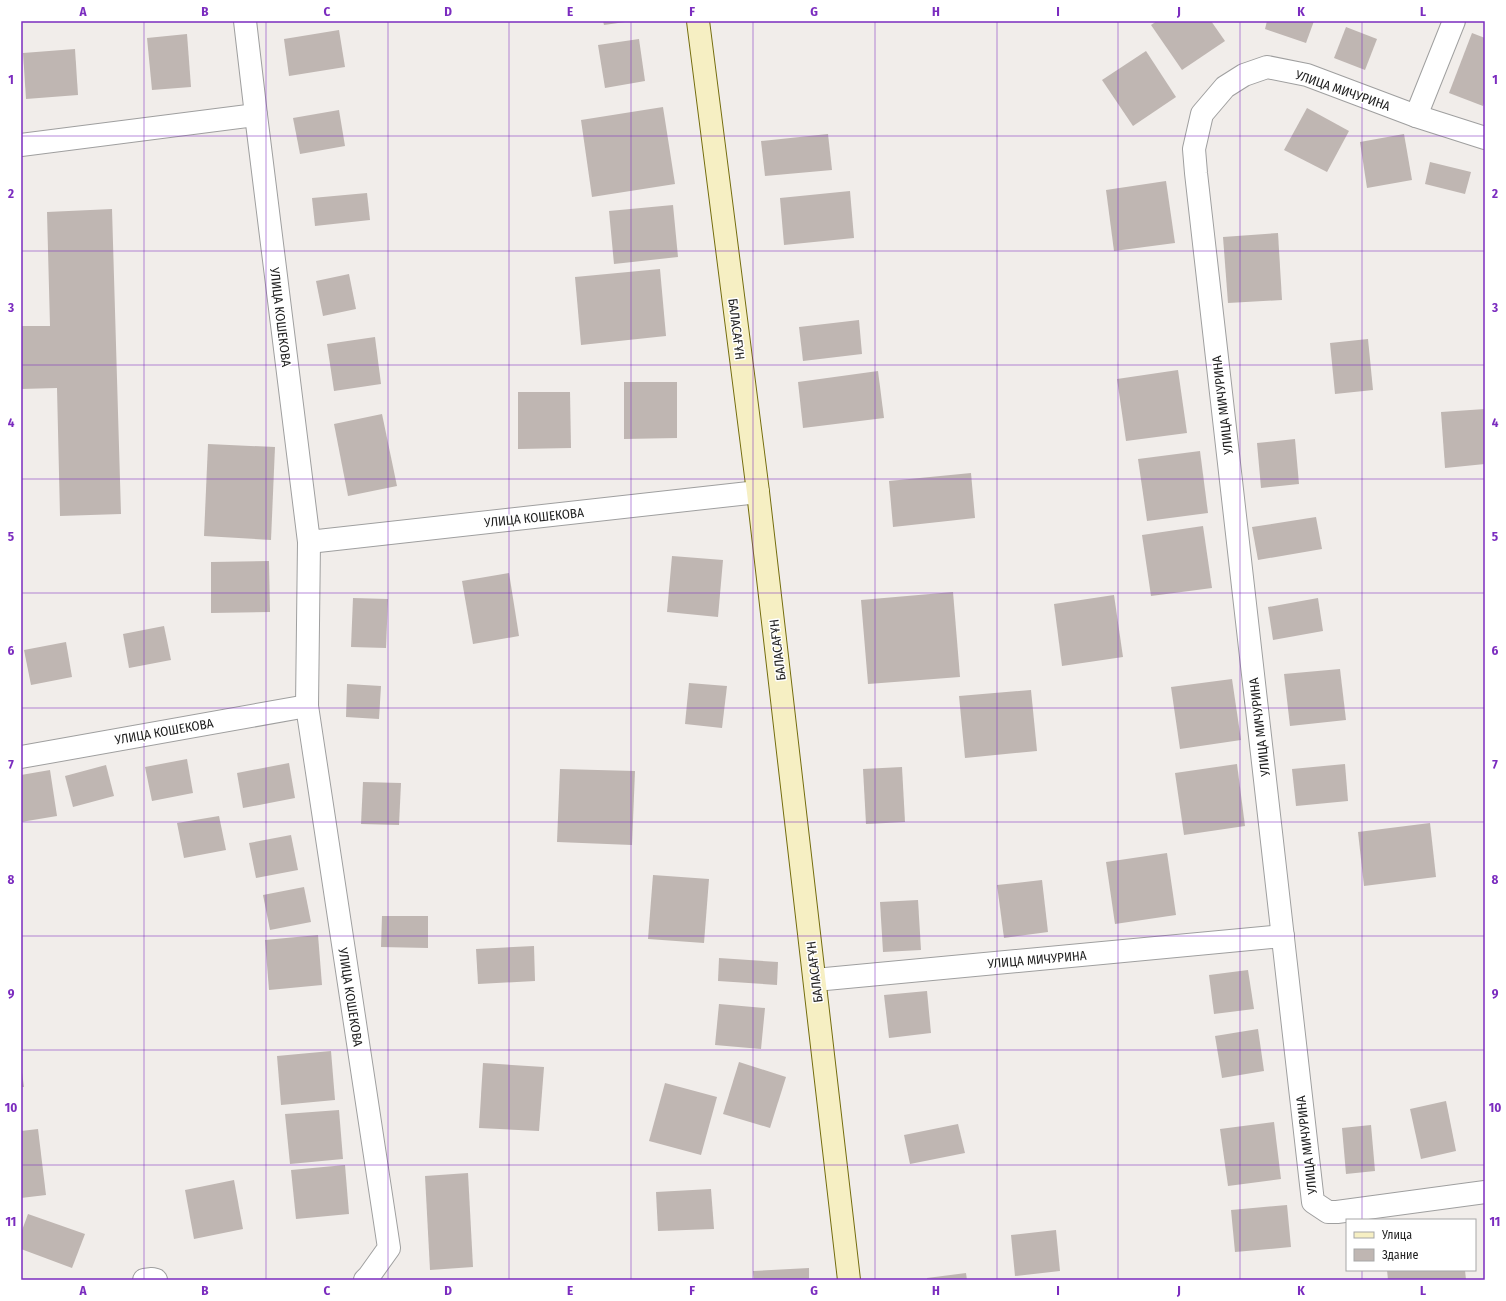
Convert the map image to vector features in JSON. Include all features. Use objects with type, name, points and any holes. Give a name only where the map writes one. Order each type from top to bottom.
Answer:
[{"type":"street","name":"УЛИЦА КОШЕКОВА","points":[[245,21],[309,542],[307,706],[389,1248],[365,1280]]},
{"type":"street","name":"БАЛАСАҒҰН","points":[[698,21],[758,492],[849,1280]]},
{"type":"street","points":[[1416,116],[1454,21]]},
{"type":"street","name":"УЛИЦА МИЧУРИНА","points":[[1485,138],[1416,116],[1307,75],[1267,67],[1244,75],[1225,87],[1202,114],[1194,149],[1313,1202],[1328,1212],[1337,1212],[1485,1192]]},
{"type":"street","points":[[21,145],[256,115]]},
{"type":"street","name":"УЛИЦА КОШЕКОВА","points":[[309,542],[758,492]]},
{"type":"street","name":"УЛИЦА КОШЕКОВА","points":[[21,757],[307,706]]},
{"type":"street","name":"УЛИЦА МИЧУРИНА","points":[[815,980],[1283,936]]},
{"type":"street","points":[[144,1280],[156,1280]]},
{"type":"building","points":[[603,21],[625,21],[625,22],[604,25]]},
{"type":"building","points":[[1157,21],[1211,21],[1225,41],[1182,70],[1151,25]]},
{"type":"building","points":[[1267,21],[1314,21],[1306,43],[1265,29]]},
{"type":"building","points":[[1346,27],[1377,39],[1365,70],[1334,58]]},
{"type":"building","points":[[339,30],[345,67],[289,76],[284,39]]},
{"type":"building","points":[[1472,33],[1485,38],[1485,101],[1483,106],[1449,93]]},
{"type":"building","points":[[187,34],[191,87],[152,90],[147,38]]},
{"type":"building","points":[[639,39],[645,81],[605,88],[598,45]]},
{"type":"building","points":[[75,49],[78,95],[26,99],[23,53]]},
{"type":"building","points":[[1146,51],[1176,97],[1133,126],[1102,80]]},
{"type":"building","points":[[663,107],[675,184],[592,197],[581,120]]},
{"type":"building","points":[[1307,108],[1349,131],[1327,172],[1284,150]]},
{"type":"building","points":[[339,110],[345,146],[300,154],[293,118]]},
{"type":"building","points":[[828,134],[832,170],[765,176],[761,141]]},
{"type":"building","points":[[1404,134],[1412,180],[1367,188],[1360,142]]},
{"type":"building","points":[[1430,162],[1471,172],[1465,194],[1425,184]]},
{"type":"building","points":[[1166,181],[1175,243],[1114,251],[1106,190]]},
{"type":"building","points":[[850,191],[854,238],[784,245],[780,198]]},
{"type":"building","points":[[367,193],[370,220],[315,226],[312,198]]},
{"type":"building","points":[[673,205],[678,257],[614,264],[609,211]]},
{"type":"building","points":[[112,209],[121,514],[60,516],[57,388],[21,389],[21,326],[50,326],[47,212]]},
{"type":"building","points":[[1278,233],[1282,300],[1228,303],[1223,237]]},
{"type":"building","points":[[660,269],[666,336],[581,345],[575,277]]},
{"type":"building","points":[[349,274],[356,309],[323,316],[316,281]]},
{"type":"building","points":[[859,320],[862,354],[803,361],[799,327]]},
{"type":"building","points":[[375,337],[381,384],[334,391],[327,344]]},
{"type":"building","points":[[1368,339],[1373,390],[1335,394],[1330,343]]},
{"type":"building","points":[[1178,370],[1187,433],[1126,441],[1117,379]]},
{"type":"building","points":[[878,371],[884,418],[803,428],[798,382]]},
{"type":"building","points":[[624,382],[677,382],[677,438],[624,439]]},
{"type":"building","points":[[518,392],[570,392],[571,448],[518,449]]},
{"type":"building","points":[[1485,409],[1485,464],[1445,468],[1441,412]]},
{"type":"building","points":[[382,414],[397,486],[348,496],[334,424]]},
{"type":"building","points":[[1295,439],[1299,484],[1261,488],[1257,443]]},
{"type":"building","points":[[208,444],[275,447],[271,540],[204,536]]},
{"type":"building","points":[[1200,451],[1208,513],[1147,521],[1138,459]]},
{"type":"building","points":[[971,473],[975,518],[893,527],[889,481]]},
{"type":"building","points":[[1316,517],[1322,549],[1258,560],[1252,527]]},
{"type":"building","points":[[1203,526],[1212,588],[1151,596],[1142,535]]},
{"type":"building","points":[[672,556],[723,560],[718,617],[667,612]]},
{"type":"building","points":[[269,561],[270,612],[211,613],[211,562]]},
{"type":"building","points":[[509,573],[519,636],[473,644],[462,581]]},
{"type":"building","points":[[953,592],[960,677],[868,684],[861,600]]},
{"type":"building","points":[[1114,595],[1123,657],[1062,666],[1054,604]]},
{"type":"building","points":[[353,598],[388,599],[386,648],[351,647]]},
{"type":"building","points":[[1318,598],[1323,631],[1273,640],[1268,607]]},
{"type":"building","points":[[164,626],[171,660],[129,668],[123,634]]},
{"type":"building","points":[[66,642],[72,677],[31,685],[24,650]]},
{"type":"building","points":[[1340,669],[1346,720],[1290,726],[1284,674]]},
{"type":"building","points":[[1232,679],[1241,740],[1180,749],[1171,687]]},
{"type":"building","points":[[689,683],[727,686],[722,728],[685,724]]},
{"type":"building","points":[[347,684],[381,686],[379,719],[346,717]]},
{"type":"building","points":[[1031,690],[1037,751],[965,758],[959,696]]},
{"type":"building","points":[[187,759],[193,793],[152,801],[145,767]]},
{"type":"building","points":[[289,763],[295,798],[243,808],[237,773]]},
{"type":"building","points":[[1237,764],[1245,826],[1184,835],[1175,773]]},
{"type":"building","points":[[1345,764],[1348,801],[1296,806],[1292,769]]},
{"type":"building","points":[[106,765],[114,796],[73,807],[65,776]]},
{"type":"building","points":[[902,767],[905,822],[866,824],[863,769]]},
{"type":"building","points":[[560,769],[635,771],[632,845],[557,842]]},
{"type":"building","points":[[50,770],[57,816],[21,822],[21,775]]},
{"type":"building","points":[[363,782],[401,783],[399,825],[361,824]]},
{"type":"building","points":[[219,816],[226,850],[184,858],[177,823]]},
{"type":"building","points":[[1430,823],[1436,877],[1364,886],[1358,832]]},
{"type":"building","points":[[291,835],[298,870],[256,878],[249,843]]},
{"type":"building","points":[[1167,853],[1176,915],[1115,924],[1106,862]]},
{"type":"building","points":[[653,875],[709,879],[704,943],[648,939]]},
{"type":"building","points":[[1042,880],[1048,932],[1004,938],[997,885]]},
{"type":"building","points":[[304,887],[311,922],[270,930],[263,895]]},
{"type":"building","points":[[918,900],[921,950],[883,952],[880,902]]},
{"type":"building","points":[[382,916],[428,916],[428,948],[381,947]]},
{"type":"building","points":[[318,935],[322,985],[269,990],[265,940]]},
{"type":"building","points":[[534,946],[535,981],[478,984],[476,949]]},
{"type":"building","points":[[719,958],[778,962],[777,985],[718,981]]},
{"type":"building","points":[[1248,970],[1254,1009],[1214,1014],[1209,975]]},
{"type":"building","points":[[927,991],[931,1033],[889,1038],[884,995]]},
{"type":"building","points":[[719,1004],[765,1008],[761,1049],[715,1045]]},
{"type":"building","points":[[1258,1029],[1264,1071],[1222,1078],[1215,1036]]},
{"type":"building","points":[[331,1051],[335,1100],[281,1105],[277,1056]]},
{"type":"building","points":[[739,1062],[786,1077],[770,1128],[723,1114]]},
{"type":"building","points":[[483,1063],[544,1067],[539,1131],[479,1128]]},
{"type":"building","points":[[21,1065],[24,1087],[21,1087]]},
{"type":"building","points":[[665,1083],[717,1097],[701,1155],[649,1141]]},
{"type":"building","points":[[1446,1101],[1456,1151],[1421,1159],[1410,1109]]},
{"type":"building","points":[[339,1110],[343,1159],[290,1164],[285,1114]]},
{"type":"building","points":[[1274,1122],[1281,1179],[1228,1186],[1220,1129]]},
{"type":"building","points":[[958,1124],[965,1153],[910,1164],[904,1135]]},
{"type":"building","points":[[1371,1125],[1375,1171],[1346,1174],[1342,1128]]},
{"type":"building","points":[[38,1129],[46,1195],[21,1198],[21,1131]]},
{"type":"building","points":[[345,1165],[349,1214],[296,1219],[291,1170]]},
{"type":"building","points":[[468,1173],[473,1267],[430,1270],[425,1176]]},
{"type":"building","points":[[234,1180],[243,1229],[194,1239],[185,1190]]},
{"type":"building","points":[[711,1189],[714,1229],[658,1231],[656,1192]]},
{"type":"building","points":[[1287,1205],[1291,1247],[1235,1252],[1231,1210]]},
{"type":"building","points":[[28,1214],[85,1234],[72,1268],[21,1249],[21,1233]]},
{"type":"building","points":[[1056,1230],[1060,1271],[1015,1276],[1011,1235]]},
{"type":"building","points":[[809,1268],[809,1280],[754,1280],[753,1271]]},
{"type":"building","points":[[1387,1271],[1465,1271],[1466,1280],[1388,1280]]},
{"type":"building","points":[[966,1273],[967,1280],[927,1280],[927,1278]]}]
